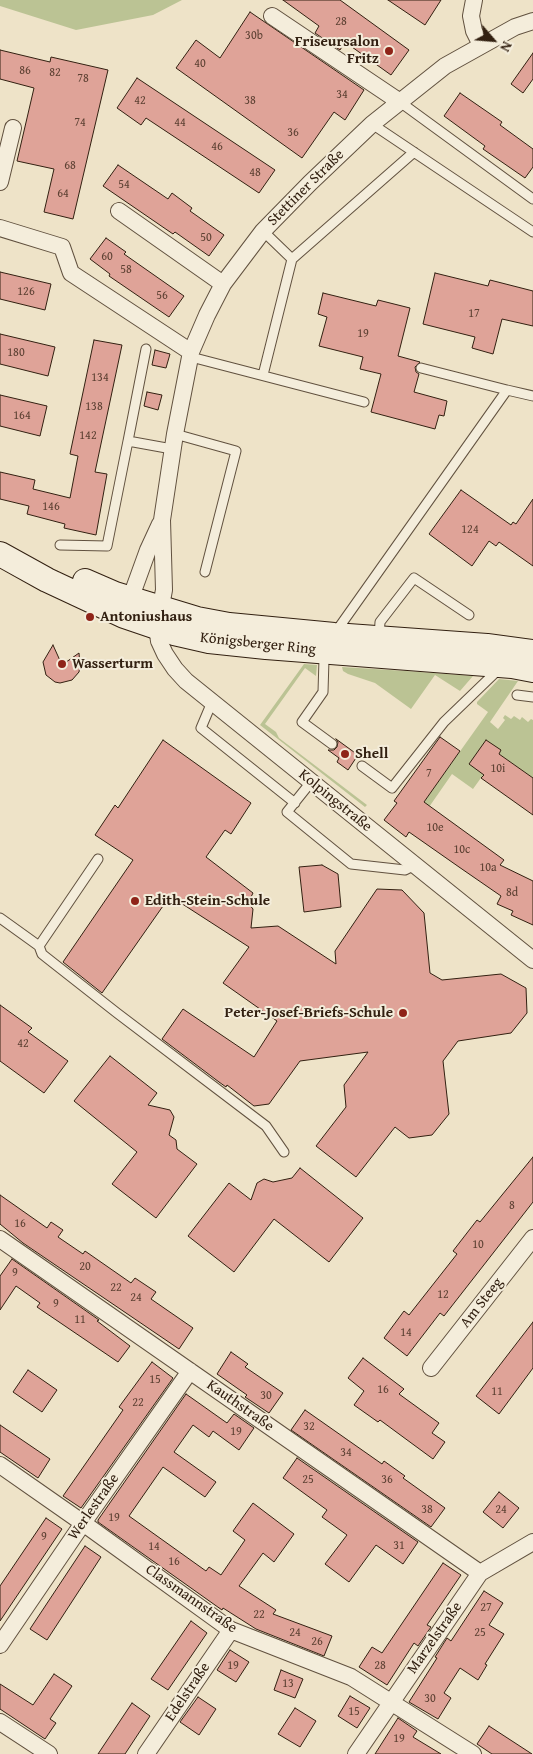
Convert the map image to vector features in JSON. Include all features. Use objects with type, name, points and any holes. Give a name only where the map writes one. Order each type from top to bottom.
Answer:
[{"type":"main road","name":"Königsberger Ring","points":[[0,535],[127,607]]},
{"type":"main road","name":"Königsberger Ring","points":[[0,554],[46,580],[159,617],[208,640],[266,647],[331,644],[378,647],[487,646],[533,652]]},
{"type":"main road","name":"Königsberger Ring","points":[[378,647],[533,670]]},
{"type":"street","points":[[474,0],[471,16],[474,31],[481,45]]},
{"type":"street","points":[[272,16],[400,102]]},
{"type":"street","name":"Stettiner Straße","points":[[159,617],[164,590],[162,520],[173,441],[191,355],[206,315],[223,284],[263,231],[372,124],[445,66],[515,27],[533,21]]},
{"type":"street","points":[[0,182],[13,128]]},
{"type":"street","points":[[119,211],[223,284]]},
{"type":"street","points":[[0,228],[62,247],[71,273],[191,355]]},
{"type":"street","name":"Stettiner Straße","points":[[127,607],[148,550],[162,520]]},
{"type":"street","name":"Kolpingstraße","points":[[159,617],[159,641],[164,654],[175,669],[212,702],[533,960]]},
{"type":"street","name":"Am Steeg","points":[[431,1368],[533,1238]]},
{"type":"street","name":"Kauthstraße","points":[[3,1246],[190,1371],[480,1572]]},
{"type":"street","name":"Werlestraße","points":[[0,1645],[190,1371]]},
{"type":"street","name":"Classmannstraße","points":[[0,1465],[231,1630],[351,1676],[473,1754]]},
{"type":"street","name":"Marzelstraße","points":[[356,1754],[480,1572],[533,1542]]},
{"type":"street","name":"Edelstraße","points":[[146,1754],[231,1630]]},
{"type":"street","points":[[0,1722],[49,1754]]},
{"type":"lane","points":[[400,102],[533,199]]},
{"type":"lane","points":[[372,124],[533,232]]},
{"type":"lane","points":[[263,375],[292,259],[414,152]]},
{"type":"lane","points":[[263,231],[292,259]]},
{"type":"lane","points":[[60,545],[107,546],[146,349]]},
{"type":"lane","points":[[191,355],[364,402]]},
{"type":"lane","points":[[421,368],[533,396]]},
{"type":"lane","points":[[332,744],[302,722],[323,692],[324,659],[331,644],[344,619],[507,390]]},
{"type":"lane","points":[[128,441],[173,441],[236,451],[205,572]]},
{"type":"lane","points":[[378,647],[380,622],[414,578],[469,615]]},
{"type":"lane","points":[[362,766],[392,788],[444,722],[502,666]]},
{"type":"lane","points":[[518,695],[533,697]]},
{"type":"lane","points":[[212,702],[201,728],[295,802]]},
{"type":"lane","points":[[311,782],[287,812],[351,864],[405,870],[415,865]]},
{"type":"lane","points":[[39,946],[98,859]]},
{"type":"lane","points":[[0,918],[39,946],[42,954],[47,958],[266,1126],[284,1152]]},
{"type":"green space","points":[[0,0],[182,0],[153,15],[76,30],[0,6]]},
{"type":"green space","points":[[304,664],[317,665],[316,676],[305,668],[265,724],[276,732],[279,738],[367,805],[365,807],[260,725]]},
{"type":"green space","points":[[342,667],[473,676],[460,691],[435,675],[411,709],[375,683],[348,674],[343,671]]},
{"type":"green space","points":[[499,679],[518,681],[490,722],[498,729],[505,720],[503,718],[505,715],[511,719],[514,716],[520,720],[522,717],[528,722],[531,719],[533,720],[533,778],[499,754],[501,750],[473,789],[452,774],[413,830],[407,826],[488,712],[477,702]]},
{"type":"building","points":[[283,0],[340,0],[409,50],[391,75],[345,42],[340,50],[315,33],[319,26]]},
{"type":"building","points":[[388,0],[441,0],[425,25]]},
{"type":"building","points":[[250,12],[364,90],[345,120],[334,112],[302,158],[176,68],[196,40],[220,58]]},
{"type":"building","points":[[0,50],[50,62],[51,57],[108,70],[73,219],[44,212],[54,169],[17,161],[34,88],[0,79]]},
{"type":"building","points":[[533,53],[533,79],[523,93],[511,84]]},
{"type":"building","points":[[137,78],[275,170],[259,193],[146,118],[141,125],[117,108]]},
{"type":"building","points":[[460,93],[502,122],[500,125],[533,149],[533,167],[525,178],[483,149],[485,146],[444,116]]},
{"type":"building","points":[[118,165],[168,199],[172,193],[192,208],[190,211],[224,235],[209,256],[103,186]]},
{"type":"building","points":[[106,238],[126,252],[124,254],[184,296],[169,317],[109,276],[110,274],[90,259]]},
{"type":"building","points":[[0,272],[51,284],[45,310],[0,299]]},
{"type":"building","points":[[435,273],[488,286],[490,280],[533,291],[533,326],[502,319],[493,354],[472,348],[475,337],[423,324]]},
{"type":"building","points":[[323,293],[376,306],[378,300],[410,308],[398,356],[420,362],[415,367],[416,372],[419,374],[414,392],[447,401],[444,416],[439,415],[435,429],[371,412],[381,374],[360,369],[363,357],[319,346],[327,317],[318,314]]},
{"type":"building","points":[[0,334],[55,347],[48,376],[0,364]]},
{"type":"building","points":[[94,340],[122,345],[95,472],[107,474],[96,535],[64,528],[65,524],[27,514],[29,506],[0,499],[0,472],[35,480],[33,489],[70,498],[78,456],[70,454]]},
{"type":"building","points":[[155,350],[170,354],[166,368],[152,365]]},
{"type":"building","points":[[147,392],[162,395],[158,410],[144,406]]},
{"type":"building","points":[[0,395],[47,406],[40,436],[0,426]]},
{"type":"building","points":[[461,490],[511,525],[513,522],[516,524],[533,499],[533,566],[499,542],[496,546],[489,541],[472,566],[429,534]]},
{"type":"building","name":"Wasserturm","points":[[53,645],[62,665],[79,653],[79,672],[72,680],[60,683],[55,682],[46,675],[43,662]]},
{"type":"building","points":[[440,737],[460,751],[424,802],[504,860],[500,865],[533,881],[533,925],[511,915],[513,911],[497,904],[501,896],[409,832],[406,837],[384,820],[397,803],[394,801]]},
{"type":"building","name":"Shell","points":[[336,739],[358,755],[348,770],[337,762],[339,758],[328,750],[334,750],[337,747],[338,742]]},
{"type":"building","points":[[163,740],[251,803],[231,834],[225,830],[206,857],[253,893],[248,903],[253,909],[251,928],[278,926],[336,964],[335,951],[377,889],[402,890],[424,913],[430,973],[442,980],[501,974],[526,988],[527,1013],[511,1033],[458,1041],[443,1061],[449,1114],[432,1135],[409,1138],[395,1127],[356,1177],[316,1146],[346,1107],[344,1085],[368,1052],[300,1061],[269,1104],[254,1106],[162,1039],[183,1009],[254,1057],[277,1021],[223,983],[249,947],[170,896],[102,993],[63,962],[133,860],[95,835],[115,805],[118,808]]},
{"type":"building","points":[[486,740],[501,750],[499,754],[533,778],[533,815],[481,778],[484,775],[469,764]]},
{"type":"building","points":[[322,865],[338,874],[341,907],[304,912],[299,867]]},
{"type":"building","points":[[0,1005],[32,1028],[28,1032],[68,1061],[44,1093],[0,1061]]},
{"type":"building","points":[[110,1056],[157,1093],[148,1105],[170,1110],[174,1117],[169,1135],[176,1140],[177,1149],[197,1164],[156,1218],[112,1184],[137,1152],[74,1101]]},
{"type":"building","points":[[533,1157],[533,1202],[444,1316],[440,1313],[407,1356],[384,1338],[404,1311],[409,1315],[457,1254],[453,1251],[477,1220],[480,1222]]},
{"type":"building","points":[[300,1168],[363,1218],[329,1262],[274,1219],[234,1272],[188,1236],[229,1183],[251,1200],[257,1183],[264,1179],[273,1182],[292,1178]]},
{"type":"building","points":[[0,1195],[47,1228],[51,1222],[63,1230],[58,1237],[83,1254],[85,1251],[131,1283],[135,1278],[156,1292],[151,1299],[193,1328],[179,1349],[23,1243],[0,1224]]},
{"type":"building","points":[[12,1259],[99,1320],[97,1321],[130,1346],[118,1362],[37,1307],[40,1303],[16,1286],[0,1310],[0,1276]]},
{"type":"building","points":[[533,1322],[533,1368],[499,1414],[476,1396]]},
{"type":"building","points":[[231,1352],[248,1364],[245,1367],[283,1393],[269,1413],[245,1397],[247,1395],[217,1374]]},
{"type":"building","points":[[363,1358],[404,1389],[399,1394],[439,1423],[432,1433],[445,1442],[433,1459],[380,1420],[378,1422],[354,1405],[364,1391],[348,1378]]},
{"type":"building","points":[[152,1362],[173,1378],[81,1508],[63,1496],[123,1410],[119,1407]]},
{"type":"building","points":[[28,1370],[57,1390],[42,1412],[13,1392]]},
{"type":"building","points":[[186,1394],[227,1423],[234,1414],[254,1428],[239,1450],[213,1431],[209,1437],[193,1425],[174,1452],[216,1482],[205,1497],[163,1467],[129,1516],[206,1571],[209,1567],[221,1575],[245,1540],[233,1531],[253,1503],[294,1534],[274,1562],[263,1553],[239,1586],[276,1610],[273,1614],[332,1636],[324,1656],[256,1629],[223,1608],[222,1610],[98,1522]]},
{"type":"building","points":[[305,1410],[382,1464],[384,1461],[405,1476],[403,1478],[445,1508],[431,1527],[291,1430]]},
{"type":"building","points":[[0,1425],[50,1459],[38,1478],[0,1452]]},
{"type":"building","points":[[297,1458],[418,1542],[403,1564],[376,1545],[349,1582],[325,1564],[347,1535],[322,1517],[327,1510],[283,1478]]},
{"type":"building","points":[[499,1492],[519,1508],[503,1528],[483,1512]]},
{"type":"building","points":[[46,1518],[62,1529],[0,1621],[0,1586]]},
{"type":"building","points":[[85,1546],[101,1557],[47,1640],[30,1629]]},
{"type":"building","points":[[443,1563],[461,1575],[427,1625],[431,1627],[418,1646],[414,1643],[387,1685],[359,1667],[372,1647],[382,1653]]},
{"type":"building","points":[[484,1591],[503,1603],[489,1625],[504,1634],[485,1664],[487,1665],[478,1680],[460,1668],[444,1693],[451,1698],[438,1719],[409,1702],[437,1658],[435,1657],[447,1638],[451,1641]]},
{"type":"building","points":[[191,1621],[207,1633],[168,1690],[151,1679]]},
{"type":"building","points":[[230,1650],[249,1662],[236,1682],[217,1670]]},
{"type":"building","points":[[281,1670],[303,1679],[295,1698],[274,1690]]},
{"type":"building","points":[[54,1674],[72,1686],[50,1719],[56,1723],[45,1739],[0,1709],[0,1684],[33,1705]]},
{"type":"building","points":[[350,1696],[370,1708],[357,1728],[338,1716]]},
{"type":"building","points":[[198,1697],[216,1709],[199,1735],[180,1722]]},
{"type":"building","points":[[132,1703],[150,1716],[125,1754],[98,1754]]},
{"type":"building","points":[[295,1708],[316,1721],[300,1747],[278,1734]]},
{"type":"building","points":[[398,1718],[417,1731],[413,1737],[441,1754],[375,1754]]},
{"type":"building","points":[[489,1726],[532,1754],[492,1754],[477,1744]]},
{"type":"place","name":"Friseursalon Fritz","points":[[389,51]]},
{"type":"place","name":"Antoniushaus","points":[[90,617]]},
{"type":"place","name":"Wasserturm","points":[[62,664]]},
{"type":"place","name":"Shell","points":[[345,754]]},
{"type":"place","name":"Edith-Stein-Schule","points":[[135,901]]},
{"type":"place","name":"Peter-Josef-Briefs-Schule","points":[[403,1013]]}]
